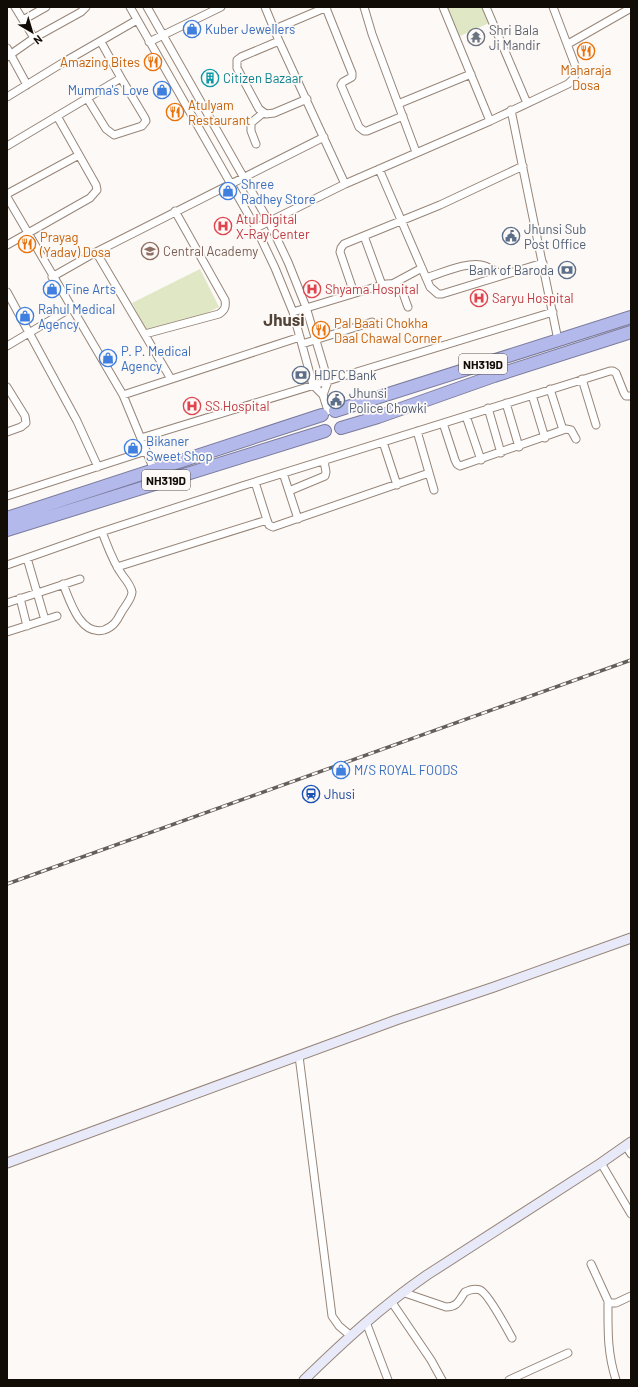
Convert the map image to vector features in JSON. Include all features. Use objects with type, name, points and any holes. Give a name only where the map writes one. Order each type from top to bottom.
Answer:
[{"type":"highway","name":"NH319D","points":[[7,518],[328,412],[631,317]]},
{"type":"highway","points":[[341,428],[343,421],[340,415],[328,412],[320,422],[322,429],[325,431],[335,432],[341,428],[378,417],[494,376],[631,332]]},
{"type":"highway","name":"NH319D","points":[[7,530],[325,431]]},
{"type":"street","points":[[15,7],[34,38]]},
{"type":"street","points":[[23,20],[46,7]]},
{"type":"street","points":[[27,84],[8,53],[81,12],[86,7]]},
{"type":"street","points":[[130,7],[256,228],[293,312],[313,385],[323,395],[328,412]]},
{"type":"street","points":[[147,7],[162,36],[269,222],[288,262],[306,307],[328,381],[323,395]]},
{"type":"street","points":[[149,42],[221,7]]},
{"type":"street","points":[[266,7],[279,41],[345,184]]},
{"type":"street","points":[[275,29],[327,7],[352,73],[352,77],[343,82],[341,85],[359,128],[367,131],[403,116]]},
{"type":"street","points":[[364,7],[372,34],[416,152]]},
{"type":"street","points":[[443,7],[490,120]]},
{"type":"street","points":[[486,7],[527,103]]},
{"type":"street","points":[[256,228],[345,184],[568,84],[573,80],[576,73],[575,65],[553,7]]},
{"type":"street","points":[[568,44],[631,8]]},
{"type":"street","points":[[7,97],[137,20]]},
{"type":"street","points":[[279,41],[241,57],[237,60],[237,68],[259,109],[263,113],[274,113],[306,99]]},
{"type":"street","points":[[88,98],[106,129],[114,135],[142,126],[146,121],[101,42]]},
{"type":"street","points":[[398,104],[470,74]]},
{"type":"street","points":[[7,146],[121,78]]},
{"type":"street","points":[[512,110],[558,340]]},
{"type":"street","points":[[256,144],[251,127],[254,120],[263,113]]},
{"type":"street","points":[[7,245],[90,198],[97,190],[96,185],[57,116]]},
{"type":"street","points":[[52,276],[176,211],[324,137]]},
{"type":"street","points":[[7,194],[79,154]]},
{"type":"street","points":[[354,293],[341,255],[341,248],[344,244],[440,205],[523,166]]},
{"type":"street","points":[[379,169],[426,278],[434,292],[442,294],[543,263]]},
{"type":"street","points":[[7,198],[122,395],[154,470]]},
{"type":"street","points":[[145,334],[219,314],[226,305],[225,300],[176,211]]},
{"type":"street","points":[[364,236],[382,285]]},
{"type":"street","points":[[96,252],[171,379]]},
{"type":"street","points":[[426,278],[474,264],[485,266],[502,275]]},
{"type":"street","points":[[293,312],[354,293],[394,283],[422,268]]},
{"type":"street","points":[[394,283],[401,288],[408,307]]},
{"type":"street","points":[[7,292],[78,421],[98,467]]},
{"type":"street","points":[[7,346],[71,308]]},
{"type":"street","points":[[141,438],[553,312]]},
{"type":"street","points":[[122,395],[301,341],[316,339],[372,322]]},
{"type":"street","points":[[7,565],[255,482],[610,371],[613,371],[618,375],[626,396],[631,396]]},
{"type":"street","points":[[582,379],[596,425]]},
{"type":"street","points":[[7,387],[25,416],[26,424],[21,428],[7,432]]},
{"type":"street","points":[[550,389],[563,430]]},
{"type":"street","points":[[532,395],[545,438]]},
{"type":"street","points":[[506,403],[519,446]]},
{"type":"street","points":[[488,408],[501,453]]},
{"type":"street","points":[[466,416],[482,460]]},
{"type":"street","points":[[443,423],[457,464],[463,466],[545,438],[566,429],[571,430],[576,439]]},
{"type":"street","points":[[417,432],[434,490]]},
{"type":"street","points":[[383,442],[397,485]]},
{"type":"street","points":[[7,496],[146,451]]},
{"type":"street","points":[[289,491],[324,476],[326,472],[324,461]]},
{"type":"street","points":[[283,473],[298,519]]},
{"type":"street","points":[[255,482],[266,520],[269,525],[273,527],[429,473]]},
{"type":"street","points":[[117,567],[266,520]]},
{"type":"street","points":[[63,584],[74,610],[84,625],[93,630],[100,631],[113,626],[132,594],[128,582],[117,567],[102,532]]},
{"type":"street","points":[[27,558],[46,620]]},
{"type":"street","points":[[7,602],[80,579]]},
{"type":"street","points":[[20,598],[27,626]]},
{"type":"street","points":[[7,632],[57,616]]},
{"type":"street","points":[[7,1162],[396,1020],[631,938]]},
{"type":"street","points":[[299,1056],[332,1316],[339,1326],[351,1336]]},
{"type":"street","points":[[304,1380],[366,1322],[402,1292],[511,1220],[629,1147]]},
{"type":"street","points":[[601,1163],[631,1214]]},
{"type":"street","points":[[591,1264],[608,1301],[610,1363],[616,1380]]},
{"type":"street","points":[[402,1292],[450,1307],[458,1304],[463,1294],[468,1290],[481,1290],[487,1297],[512,1338]]},
{"type":"street","points":[[608,1301],[613,1304],[631,1296]]},
{"type":"street","points":[[392,1301],[432,1360],[442,1380]]},
{"type":"street","points":[[366,1322],[388,1380]]},
{"type":"street","points":[[509,1380],[568,1353]]},
{"type":"green space","points":[[445,7],[482,7],[489,23],[458,37]]},
{"type":"green space","points":[[200,269],[219,307],[186,323],[147,331],[132,303]]},
{"type":"railway","points":[[7,884],[631,660]]},
{"type":"place","name":"Kuber Jewellers","points":[[192,29]]},
{"type":"place","name":"Shri Bala Ji Mandir","points":[[476,37]]},
{"type":"place","name":"Maharaja Dosa","points":[[586,51]]},
{"type":"place","name":"Amazing Bites","points":[[153,62]]},
{"type":"place","name":"Citizen Bazaar","points":[[210,78]]},
{"type":"place","name":"Mumma's Love","points":[[162,90]]},
{"type":"place","name":"Atulyam Restaurant","points":[[175,112]]},
{"type":"place","name":"Shree Radhey Store","points":[[228,191]]},
{"type":"place","name":"Atul Digital X-Ray Center","points":[[223,226]]},
{"type":"place","name":"Jhunsi Sub Post Office","points":[[511,236]]},
{"type":"place","name":"Prayag (Yadav) Dosa","points":[[27,244]]},
{"type":"place","name":"Central Academy","points":[[150,251]]},
{"type":"place","name":"Bank of Baroda","points":[[567,270]]},
{"type":"place","name":"Fine Arts","points":[[52,289]]},
{"type":"place","name":"Shyama Hospital","points":[[312,289]]},
{"type":"place","name":"Saryu Hospital","points":[[479,298]]},
{"type":"place","name":"Rahul Medical Agency","points":[[25,316]]},
{"type":"place","name":"Pal Baati Chokha Daal Chawal Corner","points":[[321,330]]},
{"type":"place","name":"P. P. Medical Agency","points":[[108,358]]},
{"type":"place","name":"HDFC Bank","points":[[301,375]]},
{"type":"place","name":"Jhunsi Police Chowki","points":[[336,400]]},
{"type":"place","name":"SS Hospital","points":[[192,406]]},
{"type":"place","name":"Bikaner Sweet Shop","points":[[133,448]]},
{"type":"place","name":"M/S ROYAL FOODS","points":[[341,770]]},
{"type":"place","name":"Jhusi","points":[[311,794]]},
{"type":"district","name":"Jhusi","points":[[284,319]]}]
